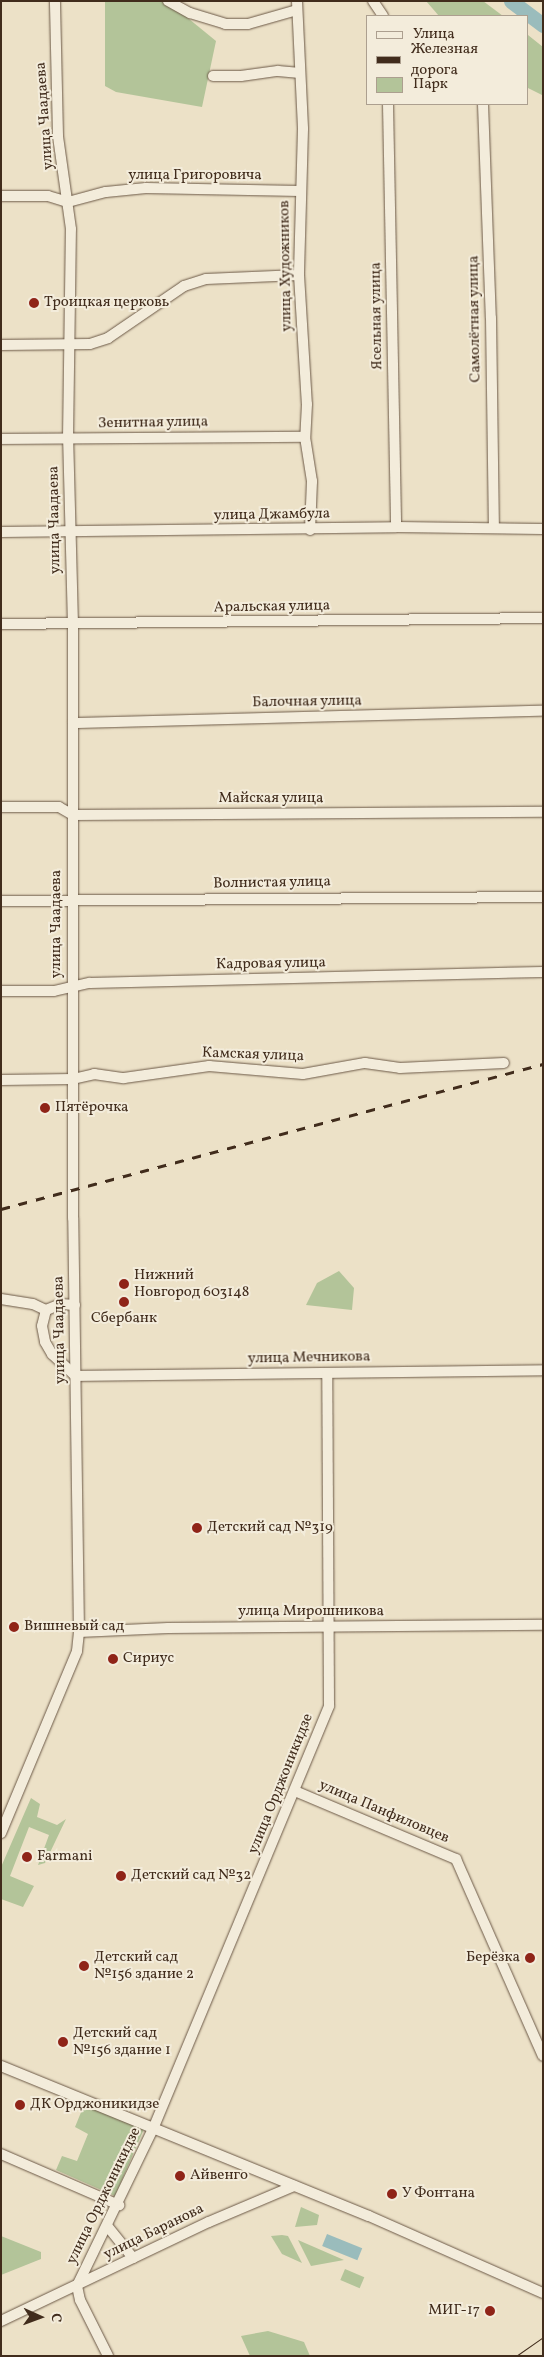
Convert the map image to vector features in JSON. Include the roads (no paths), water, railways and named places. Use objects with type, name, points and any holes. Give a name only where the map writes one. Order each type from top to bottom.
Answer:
[{"type":"street","name":"улица Чаадаева","points":[[1,1834],[77,1651],[79,1632],[72,988],[73,625],[68,439],[71,229],[58,136],[55,1]]},
{"type":"street","points":[[168,1],[190,13],[225,24],[248,24],[297,5]]},
{"type":"street","points":[[373,1],[382,15]]},
{"type":"street","name":"улица Художников","points":[[297,5],[303,129],[299,275],[307,404],[305,436],[312,481],[310,530]]},
{"type":"street","points":[[213,76],[241,76],[278,71],[300,74]]},
{"type":"street","name":"Ясельная улица","points":[[388,105],[396,527]]},
{"type":"street","name":"Самолётная улица","points":[[484,106],[494,528]]},
{"type":"street","name":"улица Григоровича","points":[[1,196],[48,196],[68,202],[106,192],[146,188],[300,191]]},
{"type":"street","points":[[1,345],[68,345],[108,338],[184,286],[206,279],[299,275]]},
{"type":"street","name":"Зенитная улица","points":[[1,439],[305,436]]},
{"type":"street","name":"улица Джамбула","points":[[1,532],[310,530],[396,527],[543,529]]},
{"type":"street","name":"Аральская улица","points":[[1,624],[73,625],[543,618]]},
{"type":"street","name":"Балочная улица","points":[[73,723],[543,711]]},
{"type":"street","name":"Майская улица","points":[[1,806],[59,807],[73,815],[543,812]]},
{"type":"street","name":"Волнистая улица","points":[[1,901],[543,896]]},
{"type":"street","name":"Кадровая улица","points":[[1,991],[72,988],[90,983],[543,972]]},
{"type":"street","name":"Камская улица","points":[[1,1080],[74,1079],[94,1074],[124,1078],[209,1066],[302,1074],[365,1063],[400,1068],[504,1062]]},
{"type":"street","points":[[1,1299],[33,1304],[46,1310],[62,1304],[75,1305]]},
{"type":"street","points":[[46,1310],[42,1326],[45,1342],[76,1376]]},
{"type":"street","name":"улица Мечникова","points":[[76,1376],[543,1370]]},
{"type":"street","name":"улица Орджоникидзе","points":[[77,2286],[119,2205],[154,2129],[329,1706],[327,1373]]},
{"type":"street","name":"улица Мирошникова","points":[[79,1632],[168,1628],[543,1625]]},
{"type":"street","name":"улица Панфиловцев","points":[[295,1791],[456,1859],[543,2056]]},
{"type":"street","points":[[1,2066],[294,2186],[543,2293]]},
{"type":"street","points":[[1,2154],[119,2205]]},
{"type":"street","name":"улица Баранова","points":[[1,2321],[133,2258],[294,2186]]},
{"type":"street","points":[[108,2227],[133,2258]]},
{"type":"street","points":[[77,2286],[89,2320],[108,2356]]},
{"type":"water","points":[[327,2234],[362,2248],[357,2260],[322,2246]]},
{"type":"waterway","points":[[511,1],[543,25]]},
{"type":"tram line","points":[[516,2356],[543,2337]]},
{"type":"railway","points":[[1,1209],[543,1064]]},
{"type":"place","name":"Троицкая церковь","points":[[34,303]]},
{"type":"place","name":"Пятёрочка","points":[[45,1108]]},
{"type":"place","name":"Нижний Новгород 603148","points":[[124,1284]]},
{"type":"place","name":"Сбербанк","points":[[124,1302]]},
{"type":"place","name":"Детский сад №319","points":[[197,1528]]},
{"type":"place","name":"Вишневый сад","points":[[14,1627]]},
{"type":"place","name":"Сириус","points":[[113,1659]]},
{"type":"place","name":"Farmani","points":[[27,1857]]},
{"type":"place","name":"Детский сад №32","points":[[121,1876]]},
{"type":"place","name":"Берёзка","points":[[530,1958]]},
{"type":"place","name":"Детский сад №156 здание 2","points":[[84,1966]]},
{"type":"place","name":"Детский сад №156 здание 1","points":[[63,2042]]},
{"type":"place","name":"ДК Орджоникидзе","points":[[20,2105]]},
{"type":"place","name":"Айвенго","points":[[180,2176]]},
{"type":"place","name":"У Фонтана","points":[[392,2194]]},
{"type":"place","name":"МИГ-17","points":[[490,2311]]}]
